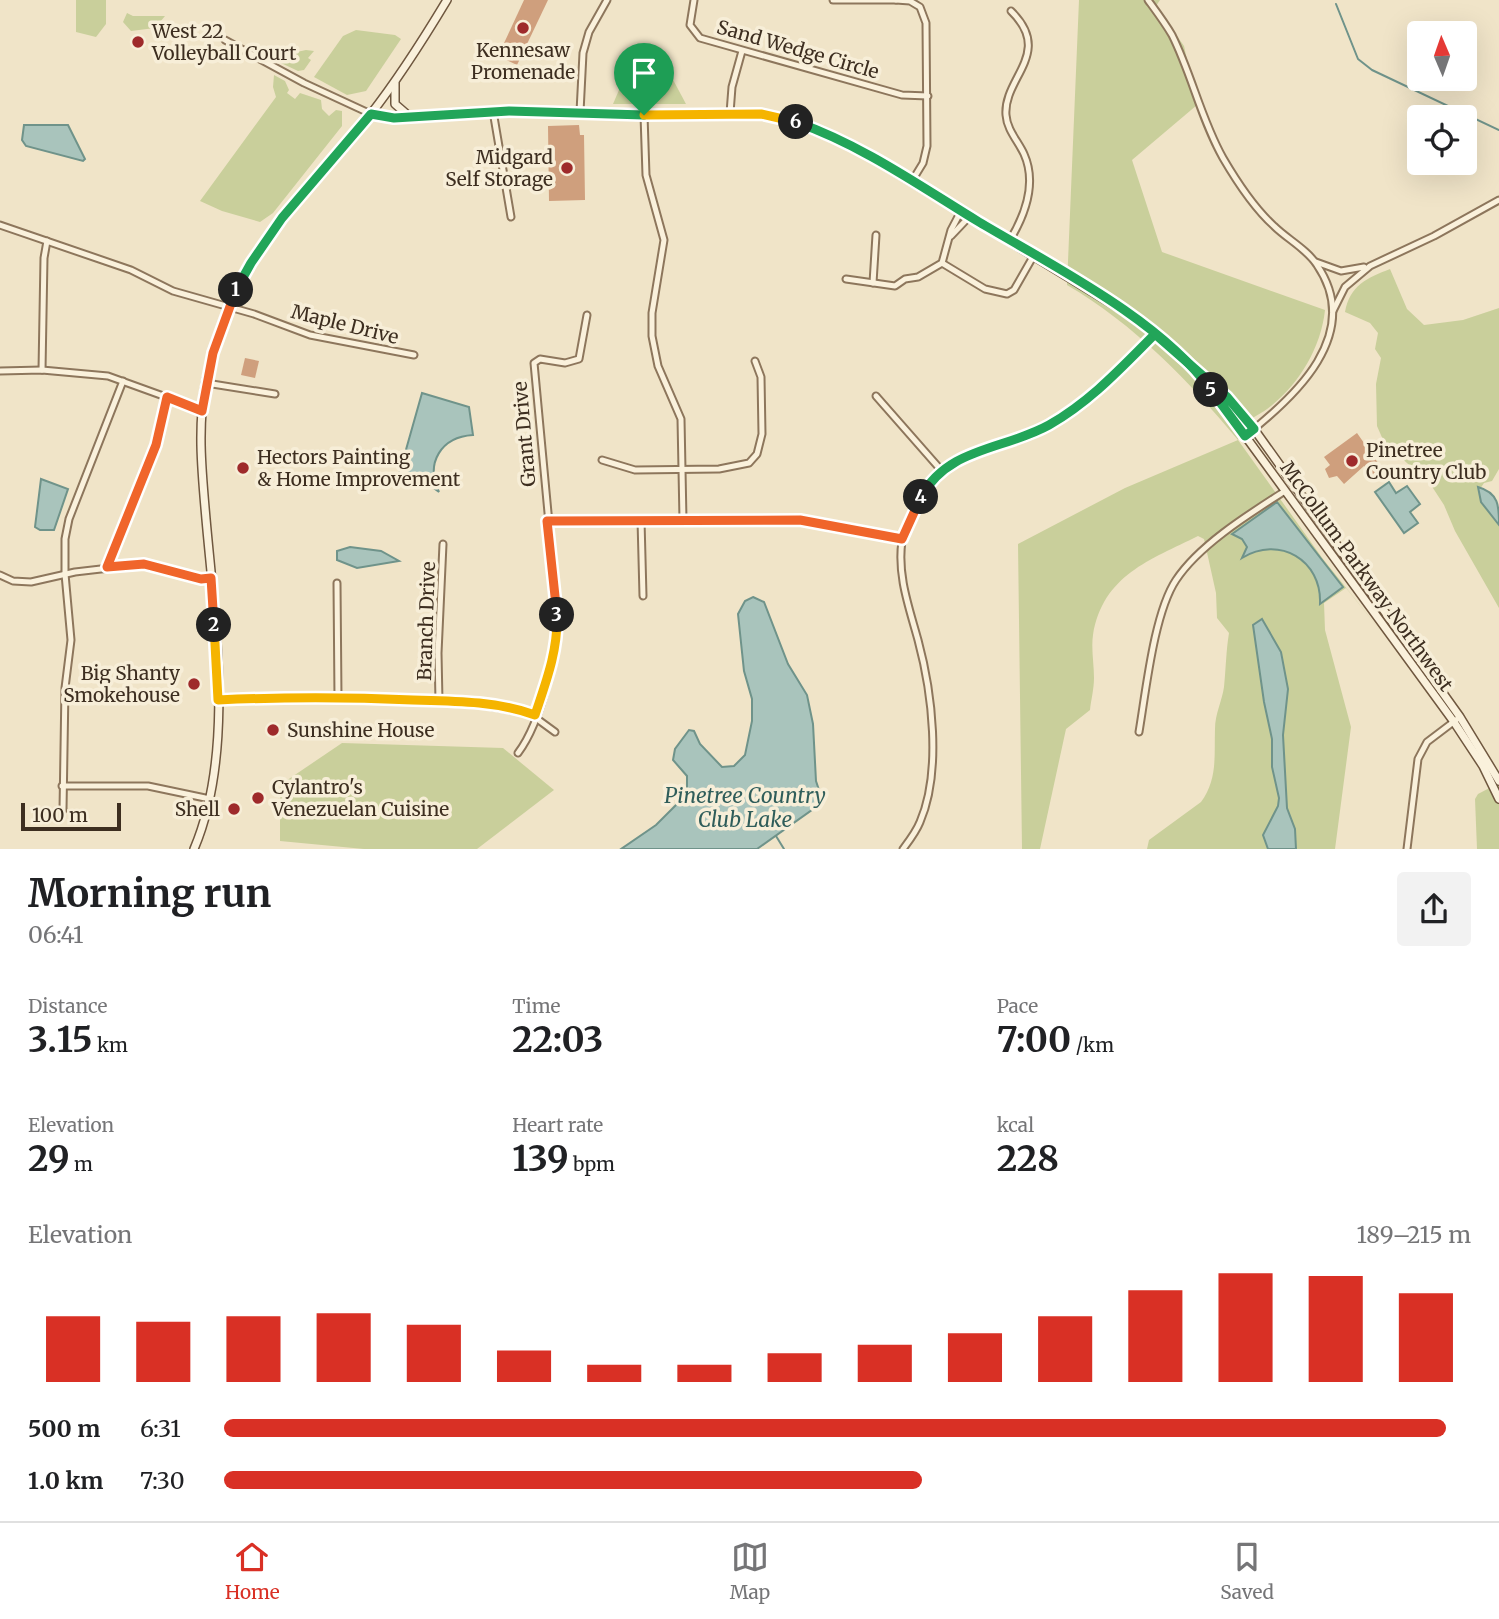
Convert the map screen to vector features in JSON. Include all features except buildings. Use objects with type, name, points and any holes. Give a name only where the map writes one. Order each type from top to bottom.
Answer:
[{"type":"street","points":[[194,849],[210,799],[217,755],[218,700],[202,462],[202,411],[206,383],[229,306],[246,271],[282,218],[395,82],[446,0]]},
{"type":"street","points":[[580,112],[583,53],[589,32],[607,0]]},
{"type":"street","name":"Sand Wedge Circle","points":[[694,0],[690,16],[694,32],[700,38],[902,95],[928,96]]},
{"type":"street","points":[[833,0],[896,0],[915,4],[924,14],[928,96],[926,152],[912,181]]},
{"type":"street","points":[[1148,0],[1171,33],[1210,133],[1238,182],[1273,225],[1316,262],[1341,271],[1370,266]]},
{"type":"street","points":[[1010,240],[1026,211],[1030,180],[1024,154],[1009,127],[1005,113],[1009,97],[1028,55],[1021,24],[1011,11]]},
{"type":"street","points":[[225,40],[304,83],[371,114]]},
{"type":"street","points":[[730,113],[732,87],[742,51]]},
{"type":"street","points":[[395,82],[395,104],[411,117]]},
{"type":"street","points":[[493,111],[512,217]]},
{"type":"street","name":"McCollum Parkway Northwest","points":[[371,114],[411,117],[493,111],[644,115],[730,113],[775,116],[847,143],[912,181],[1101,296],[1155,334],[1227,397],[1254,429],[1499,781]]},
{"type":"street","points":[[644,115],[646,175],[664,240],[652,313],[652,336],[658,366],[681,419],[683,520]]},
{"type":"street","points":[[1245,436],[1290,400],[1309,378],[1325,346],[1333,311],[1345,287],[1370,266],[1434,236],[1499,200]]},
{"type":"street","points":[[846,279],[895,286],[942,263],[951,230],[961,211]]},
{"type":"street","points":[[951,236],[970,216]]},
{"type":"street","name":"Maple Drive","points":[[0,225],[131,270],[173,290],[229,306],[310,335],[414,355]]},
{"type":"street","points":[[873,283],[876,235]]},
{"type":"street","points":[[42,370],[44,258],[47,241]]},
{"type":"street","points":[[942,263],[985,289],[1007,294],[1014,290],[1034,255]]},
{"type":"street","points":[[1316,262],[1327,284],[1333,311]]},
{"type":"street","name":"Grant Drive","points":[[518,753],[532,731],[558,638],[557,609],[531,389],[534,363],[540,359],[565,363],[579,359],[587,315]]},
{"type":"street","points":[[903,849],[920,823],[932,775],[925,671],[904,590],[902,539],[924,491],[942,470],[979,449],[1046,427],[1057,420],[1098,392],[1155,334]]},
{"type":"street","points":[[602,460],[635,470],[736,467],[749,463],[757,454],[762,434],[761,377],[755,361]]},
{"type":"street","points":[[0,371],[42,370],[93,374],[202,411]]},
{"type":"street","name":"McCollum Parkway Northwest","points":[[1202,377],[1457,720],[1499,799]]},
{"type":"street","points":[[63,810],[65,688],[71,640],[65,574],[65,538],[69,519],[123,382]]},
{"type":"street","points":[[206,383],[275,394]]},
{"type":"street","points":[[876,396],[942,470]]},
{"type":"street","points":[[107,567],[156,445],[167,397]]},
{"type":"street","points":[[1139,732],[1160,621],[1174,582],[1192,559],[1285,491]]},
{"type":"street","points":[[641,520],[643,596]]},
{"type":"street","points":[[547,521],[800,520],[902,539]]},
{"type":"street","name":"Branch Drive","points":[[439,701],[438,653],[443,544]]},
{"type":"street","points":[[0,575],[24,582],[107,567],[144,564],[201,579],[211,578]]},
{"type":"street","points":[[337,583],[338,698]]},
{"type":"street","points":[[218,700],[338,698],[488,704],[535,715],[555,732]]},
{"type":"street","points":[[1407,849],[1418,759],[1427,742],[1457,720]]},
{"type":"street","points":[[62,786],[148,786],[210,799]]},
{"type":"green space","points":[[76,0],[106,0],[106,24],[96,37],[76,32]]},
{"type":"green space","points":[[1079,0],[1160,0],[1156,6],[1184,46],[1197,105],[1132,160],[1162,252],[1325,310],[1314,351],[1300,375],[1268,409],[1244,425],[1238,440],[1200,396],[1159,355],[1115,317],[1067,285]]},
{"type":"green space","points":[[127,13],[133,16],[165,16],[155,28],[131,31],[123,22]]},
{"type":"green space","points":[[356,30],[395,35],[401,39],[366,91],[347,95],[314,77],[343,36]]},
{"type":"green space","points":[[655,46],[686,104],[613,104],[634,55]]},
{"type":"green space","points":[[314,51],[304,70],[298,71],[281,63],[292,53]]},
{"type":"green space","points":[[274,75],[285,81],[289,90],[287,93],[295,99],[300,93],[321,100],[322,109],[329,116],[336,110],[342,111],[342,126],[273,213],[260,222],[222,211],[200,201],[276,97]]},
{"type":"green space","name":"Pinetree Country Club","points":[[1390,269],[1407,309],[1424,325],[1463,320],[1499,308],[1499,469],[1492,481],[1484,483],[1478,492],[1499,523],[1499,608],[1431,485],[1384,442],[1377,426],[1376,384],[1381,358],[1375,349],[1378,333],[1370,323],[1345,312],[1355,289]]},
{"type":"green space","points":[[1238,440],[1323,559],[1392,645],[1346,588],[1324,603],[1325,630],[1351,727],[1335,849],[1147,849],[1149,840],[1201,802],[1213,776],[1215,723],[1224,687],[1229,633],[1217,618],[1216,593],[1204,539],[1198,536],[1131,572],[1107,598],[1098,615],[1093,635],[1094,682],[1090,710],[1066,729],[1040,849],[1022,849],[1018,544],[1125,488]]},
{"type":"green space","points":[[342,743],[503,748],[554,790],[477,849],[364,849],[280,841],[280,785]]},
{"type":"green space","points":[[1499,783],[1499,849],[1477,849],[1475,799],[1478,794]]},
{"type":"water","points":[[24,125],[68,125],[85,159],[83,161],[26,146],[22,140]]},
{"type":"water","points":[[422,393],[469,407],[473,435],[444,446],[435,462],[435,481],[439,492],[428,484],[398,478]]},
{"type":"water","points":[[41,479],[68,489],[54,530],[40,530],[35,527]]},
{"type":"water","points":[[1389,482],[1396,493],[1407,486],[1420,504],[1410,512],[1418,523],[1404,533],[1375,492]]},
{"type":"water","points":[[1478,487],[1494,497],[1499,512],[1499,525],[1481,502]]},
{"type":"water","points":[[1277,502],[1343,587],[1320,604],[1319,588],[1314,575],[1296,556],[1270,549],[1242,558],[1247,547],[1242,539],[1232,534]]},
{"type":"water","points":[[350,547],[381,551],[399,561],[357,568],[337,560],[337,551]]},
{"type":"water","name":"Pinetree Country Club Lake","points":[[753,597],[764,602],[788,664],[807,695],[813,724],[816,781],[823,802],[757,849],[621,849],[656,825],[687,794],[687,776],[673,760],[675,749],[689,730],[694,731],[700,744],[722,767],[734,766],[745,755],[752,721],[752,699],[744,671],[738,614],[745,601]]},
{"type":"water","points":[[1262,619],[1281,652],[1288,689],[1283,735],[1287,808],[1295,829],[1296,849],[1268,849],[1263,835],[1278,806],[1279,798],[1272,767],[1272,739],[1253,625]]},
{"type":"waterway","points":[[1336,4],[1358,59],[1372,70],[1499,130]]},
{"type":"waterway","points":[[776,836],[784,849]]},
{"type":"place","name":"Kennesaw Promenade","points":[[523,28]]},
{"type":"place","name":"West 22 Volleyball Court","points":[[138,42]]},
{"type":"place","name":"Midgard Self Storage","points":[[567,168]]},
{"type":"place","name":"Pinetree Country Club","points":[[1352,461]]},
{"type":"place","name":"Hectors Painting & Home Improvement","points":[[243,468]]},
{"type":"place","name":"Big Shanty Smokehouse","points":[[194,684]]},
{"type":"place","name":"Sunshine House","points":[[273,730]]},
{"type":"place","name":"Cylantro's Venezuelan Cuisine","points":[[258,798]]},
{"type":"place","name":"Shell","points":[[234,809]]},
{"type":"route","points":[[644,115],[509,111],[394,118],[371,114],[282,218],[240,281],[224,318],[213,353],[202,411],[167,397],[156,445],[107,567],[144,564],[201,579],[211,578],[218,700],[280,697],[402,699],[488,704],[535,715],[552,666],[558,638],[547,521],[800,520],[902,539],[924,491],[942,470],[979,449],[1046,427],[1067,414],[1098,392],[1155,334],[1227,397],[1254,429],[1245,436],[1202,377],[1155,334],[1122,310],[847,143],[782,117],[768,115],[644,115]]}]
